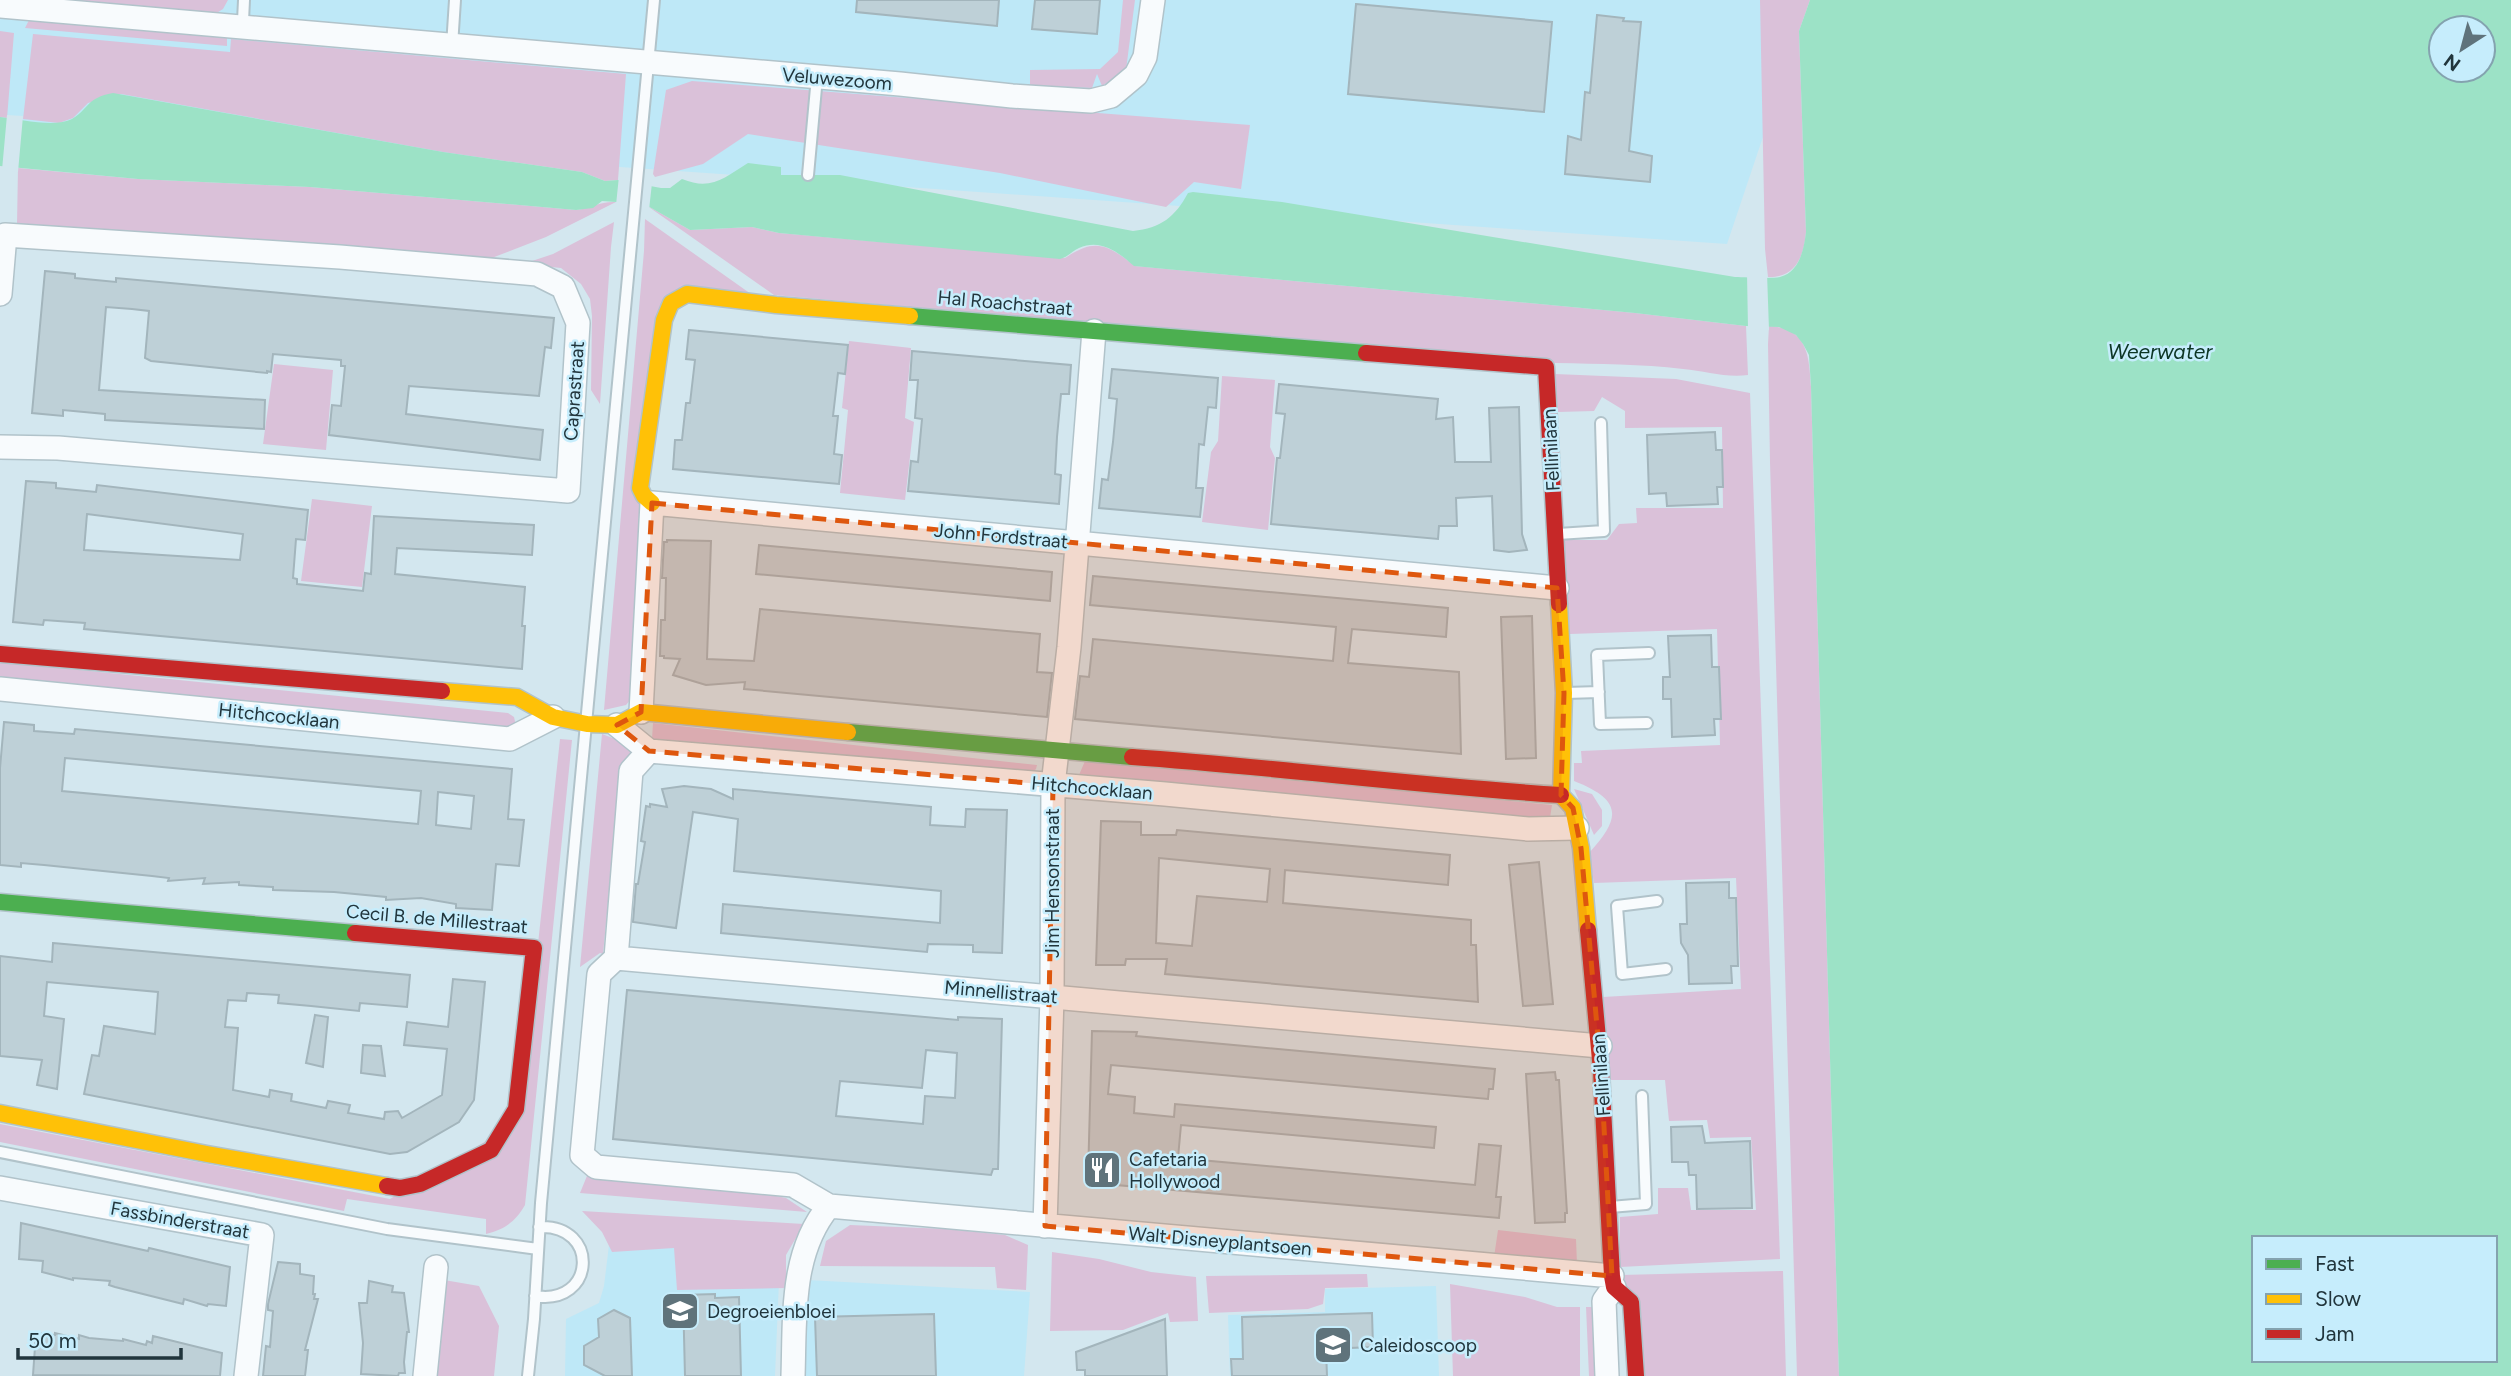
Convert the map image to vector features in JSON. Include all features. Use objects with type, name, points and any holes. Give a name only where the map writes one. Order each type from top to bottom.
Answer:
[{"type":"street","name":"Veluwezoom","points":[[15,5],[1091,101],[1111,96],[1136,75],[1145,57],[1153,0]]},
{"type":"street","name":"Caprastraat","points":[[0,294],[5,235],[327,256],[537,274],[564,287],[579,323],[568,491],[58,448],[0,447]]},
{"type":"street","name":"Hal Roachstraat","points":[[652,503],[640,488],[664,320],[671,303],[687,294],[776,305],[1546,367]]},
{"type":"street","name":"Jim Hensonstraat","points":[[1045,1226],[1052,997],[1053,785],[1078,543],[1094,331]]},
{"type":"street","name":"Fellinilaan","points":[[1546,367],[1564,693],[1562,795],[1573,808],[1604,940],[1600,1045],[1613,1282],[1604,1301],[1607,1376]]},
{"type":"street","name":"John Fordstraat","points":[[652,503],[1557,588]]},
{"type":"street","points":[[641,712],[652,503]]},
{"type":"street","name":"Hitchcocklaan","points":[[0,654],[517,696],[553,717],[587,724],[617,724],[641,712],[1056,752],[1217,763],[1452,788],[1562,795]]},
{"type":"street","name":"Hitchcocklaan","points":[[0,689],[510,739],[553,717]]},
{"type":"street","points":[[615,958],[631,771],[649,751],[617,724]]},
{"type":"street","name":"Hitchcocklaan","points":[[649,751],[1528,829],[1577,828]]},
{"type":"street","name":"Cecil B. de Millestraat","points":[[0,902],[534,948],[516,1109],[491,1150],[419,1184],[400,1188],[206,1154],[0,1113]]},
{"type":"street","name":"Minnellistraat","points":[[615,958],[1600,1045]]},
{"type":"street","name":"Walt Disneyplantsoen","points":[[615,958],[598,974],[582,1155],[596,1167],[793,1185],[829,1206],[1613,1282]]},
{"type":"street","name":"Fassbinderstraat","points":[[0,1188],[262,1235],[246,1376]]},
{"type":"street","points":[[793,1376],[795,1312],[802,1253],[818,1219],[829,1206]]},
{"type":"street","points":[[425,1376],[436,1267]]},
{"type":"street","name":"Fellinilaan","points":[[1613,1282],[1631,1302],[1636,1376]]},
{"type":"lane","points":[[244,0],[246,24]]},
{"type":"lane","points":[[452,46],[455,0]]},
{"type":"lane","points":[[528,1376],[539,1227],[654,0]]},
{"type":"lane","points":[[808,175],[817,78]]},
{"type":"lane","points":[[1555,534],[1604,531],[1601,424]]},
{"type":"lane","points":[[1647,723],[1600,724],[1597,654],[1649,653]]},
{"type":"lane","points":[[1564,693],[1598,692]]},
{"type":"lane","name":"Fellinilaan","points":[[1657,901],[1617,906],[1604,940],[1622,974],[1665,969]]},
{"type":"lane","name":"Fellinilaan","points":[[1608,1207],[1646,1205],[1642,1096]]},
{"type":"lane","points":[[0,1152],[387,1229],[538,1249]]},
{"type":"lane","points":[[535,1296],[562,1296],[573,1288],[580,1277],[583,1264],[582,1251],[575,1239],[552,1226],[539,1227]]},
{"type":"highlighted area","points":[[652,503],[1557,588],[1564,693],[1561,795],[1573,808],[1581,848],[1601,1071],[1612,1276],[1045,1226],[1053,785],[649,751],[617,725],[641,712]]},
{"type":"shaded area","points":[[0,0],[1809,0],[1727,244],[0,124]]},
{"type":"shaded area","points":[[45,0],[228,0],[223,9],[215,14]]},
{"type":"shaded area","points":[[1123,0],[1135,0],[1126,70],[1102,86],[1097,74],[1092,88],[1030,85],[1030,70],[1100,69],[1118,52]]},
{"type":"shaded area","points":[[1760,0],[1810,0],[1799,31],[1805,241],[1797,264],[1792,270],[1768,277],[1765,249]]},
{"type":"shaded area","points":[[29,20],[227,38],[227,46],[25,28]]},
{"type":"shaded area","points":[[0,31],[14,33],[7,118],[0,117]]},
{"type":"shaded area","points":[[33,34],[230,52],[231,39],[626,74],[618,180],[605,181],[582,172],[443,152],[121,94],[88,103],[73,118],[59,123],[23,119]]},
{"type":"shaded area","points":[[692,81],[1250,125],[1241,189],[1194,182],[1166,207],[1000,173],[748,134],[703,164],[655,177],[653,174],[666,90]]},
{"type":"shaded area","points":[[18,168],[138,179],[310,187],[576,210],[616,202],[546,237],[484,261],[17,224]]},
{"type":"shaded area","points":[[646,205],[690,230],[752,227],[779,233],[1065,258],[1085,247],[1102,246],[1135,266],[1746,326],[1748,375],[1620,364],[1556,363],[774,295]]},
{"type":"shaded area","points":[[645,219],[751,294],[671,292],[642,501],[632,698],[626,705],[604,710],[644,251]]},
{"type":"shaded area","points":[[614,222],[600,404],[591,390],[590,299],[581,284],[561,268],[523,264],[553,254]]},
{"type":"shaded area","points":[[1769,326],[1792,332],[1799,338],[1807,355],[1811,387],[1839,1376],[1797,1376],[1770,462]]},
{"type":"shaded area","points":[[849,341],[911,348],[905,418],[914,422],[905,500],[840,493],[848,410],[842,408]]},
{"type":"shaded area","points":[[274,364],[333,370],[326,450],[263,444]]},
{"type":"shaded area","points":[[1555,374],[1676,379],[1750,393],[1780,1259],[1620,1267],[1620,1217],[1658,1214],[1658,1188],[1688,1188],[1691,1210],[1756,1210],[1751,1137],[1710,1138],[1707,1120],[1669,1121],[1665,1080],[1609,1080],[1603,997],[1741,989],[1736,878],[1594,883],[1589,853],[1607,829],[1612,811],[1601,795],[1574,781],[1574,763],[1582,763],[1581,751],[1720,745],[1717,629],[1570,634],[1563,540],[1607,540],[1619,524],[1637,523],[1636,508],[1723,508],[1722,427],[1625,428],[1625,411],[1602,397],[1594,411],[1558,412]]},
{"type":"shaded area","points":[[1222,376],[1275,380],[1270,447],[1275,458],[1268,530],[1202,522],[1211,452],[1218,441]]},
{"type":"shaded area","points":[[312,499],[372,506],[362,587],[301,581]]},
{"type":"shaded area","points":[[0,662],[508,713],[514,717],[516,726],[509,731],[0,680]]},
{"type":"shaded area","points":[[653,723],[1037,765],[1031,774],[652,739]]},
{"type":"shaded area","points":[[602,734],[635,750],[621,766],[603,954],[600,953],[580,967]]},
{"type":"shaded area","points":[[560,739],[572,740],[525,1205],[509,1224],[486,1234],[486,1219],[347,1199],[344,1211],[0,1142],[0,1124],[390,1199],[519,1121]]},
{"type":"shaded area","points":[[1085,761],[1552,805],[1550,818],[1546,821],[1084,778],[1079,775]]},
{"type":"shaded area","points":[[1574,789],[1592,794],[1602,810],[1602,826],[1594,835]]},
{"type":"shaded area","points":[[589,1171],[745,1190],[786,1198],[807,1212],[580,1193]]},
{"type":"shaded area","points":[[582,1211],[804,1224],[786,1255],[786,1288],[677,1290],[674,1248],[612,1252],[602,1232]]},
{"type":"shaded area","points":[[850,1225],[947,1229],[1005,1235],[1028,1245],[1026,1290],[997,1288],[995,1267],[820,1266],[826,1241]]},
{"type":"shaded area","points":[[1498,1230],[1576,1239],[1577,1264],[1494,1257]]},
{"type":"shaded area","name":"Degroeienbloei","points":[[781,1233],[775,1376],[565,1376],[566,1319],[599,1303],[609,1245]]},
{"type":"shaded area","points":[[1052,1252],[1099,1259],[1151,1272],[1196,1277],[1198,1321],[1170,1322],[1168,1313],[1123,1330],[1050,1331]]},
{"type":"shaded area","points":[[1783,1271],[1786,1376],[1628,1376],[1621,1275]]},
{"type":"shaded area","points":[[1367,1274],[1368,1287],[1325,1288],[1323,1304],[1308,1309],[1209,1313],[1206,1276]]},
{"type":"shaded area","points":[[444,1280],[479,1286],[499,1326],[494,1376],[434,1376]]},
{"type":"shaded area","points":[[807,1280],[1030,1292],[1024,1376],[803,1376]]},
{"type":"shaded area","points":[[1450,1284],[1525,1297],[1557,1307],[1580,1307],[1580,1376],[1453,1376]]},
{"type":"shaded area","name":"Caleidoscoop","points":[[1436,1286],[1439,1376],[1230,1376],[1228,1315],[1325,1312],[1325,1289]]},
{"type":"shaded area","points":[[1586,1307],[1597,1307],[1599,1376],[1589,1376]]},
{"type":"water","name":"Weerwater","points":[[1810,0],[2511,0],[2511,1376],[1839,1376],[1811,387],[1809,355],[1796,335],[1779,327],[1746,326],[1635,313],[1134,266],[1109,248],[1095,245],[1079,248],[1060,259],[779,233],[752,227],[690,230],[646,205],[616,202],[602,201],[593,208],[576,210],[310,187],[138,179],[0,166],[0,117],[47,123],[65,122],[98,98],[113,93],[443,152],[582,172],[605,181],[618,180],[661,188],[670,188],[682,179],[701,184],[717,181],[748,163],[781,167],[781,175],[840,175],[1133,231],[1152,227],[1166,220],[1178,209],[1188,193],[1193,192],[1282,202],[1735,277],[1780,277],[1792,270],[1802,252],[1806,232],[1799,31]]},
{"type":"pier","points":[[7,115],[23,116],[18,172],[2,170]]},
{"type":"pier","points":[[619,176],[652,183],[649,210],[616,205]]},
{"type":"pier","points":[[1747,273],[1767,273],[1769,330],[1748,329]]},
{"type":"building","points":[[857,0],[999,0],[997,26],[856,12]]},
{"type":"building","points":[[1035,0],[1100,0],[1097,34],[1032,29]]},
{"type":"building","points":[[1356,4],[1552,22],[1544,112],[1348,94]]},
{"type":"building","points":[[1597,15],[1641,22],[1629,151],[1652,156],[1650,182],[1565,174],[1568,136],[1581,140],[1585,92],[1590,93]]},
{"type":"building","points":[[45,271],[75,274],[75,278],[116,282],[116,278],[554,318],[551,348],[545,347],[539,396],[409,386],[406,414],[543,430],[540,460],[329,435],[332,405],[341,406],[345,366],[341,366],[341,360],[273,354],[271,372],[267,373],[151,361],[145,358],[149,311],[132,309],[106,307],[99,390],[265,400],[264,429],[105,420],[105,414],[63,410],[63,416],[32,413]]},
{"type":"building","points":[[689,330],[848,345],[845,374],[838,373],[833,416],[838,416],[834,454],[842,455],[839,484],[673,469],[675,440],[682,440],[695,360],[686,359]]},
{"type":"building","points":[[912,351],[1071,365],[1069,394],[1061,394],[1057,437],[1055,474],[1061,475],[1059,504],[908,491],[911,461],[918,462],[922,419],[915,418],[918,380],[910,380]]},
{"type":"building","points":[[1112,369],[1218,378],[1216,408],[1208,407],[1204,445],[1199,444],[1196,488],[1203,488],[1200,517],[1099,508],[1102,479],[1108,480],[1113,442],[1117,399],[1109,398]]},
{"type":"building","points":[[1279,384],[1438,399],[1436,419],[1453,417],[1455,462],[1491,462],[1489,408],[1519,407],[1522,534],[1527,550],[1494,550],[1492,496],[1456,498],[1457,526],[1439,526],[1438,539],[1271,524],[1277,458],[1280,458],[1285,414],[1276,413]]},
{"type":"building","points":[[1715,432],[1716,450],[1722,450],[1723,487],[1717,487],[1718,504],[1667,506],[1666,493],[1649,494],[1647,435]]},
{"type":"building","points":[[26,481],[56,483],[56,488],[96,492],[97,485],[308,510],[305,540],[296,539],[293,578],[297,579],[297,584],[363,591],[365,573],[371,574],[374,516],[534,525],[532,555],[397,548],[395,574],[525,587],[522,669],[84,629],[85,623],[44,620],[43,625],[13,622]],"holes":[[[87,514],[243,534],[240,560],[84,550]]]},
{"type":"building","points":[[711,541],[707,659],[754,661],[760,609],[1040,634],[1037,672],[1052,673],[1047,717],[744,689],[745,682],[706,685],[673,675],[680,659],[660,656],[661,620],[665,620],[666,578],[662,578],[664,542]]},
{"type":"building","points":[[759,545],[1052,572],[1050,601],[756,574]]},
{"type":"building","points":[[1093,576],[1448,608],[1446,637],[1352,629],[1348,663],[1459,672],[1461,754],[1075,719],[1080,676],[1089,677],[1093,639],[1333,661],[1336,627],[1090,605]]},
{"type":"building","points":[[1532,616],[1536,758],[1506,759],[1501,617]]},
{"type":"building","points":[[1711,635],[1712,667],[1719,667],[1721,719],[1714,719],[1715,735],[1672,737],[1671,699],[1663,699],[1663,677],[1670,677],[1668,636]]},
{"type":"building","points":[[4,722],[34,725],[34,731],[74,734],[75,729],[512,769],[508,819],[524,820],[519,866],[496,864],[492,910],[456,908],[456,904],[421,898],[386,900],[386,897],[334,892],[273,890],[273,887],[239,885],[239,882],[203,884],[205,878],[168,881],[169,878],[44,865],[0,865],[0,768]],"holes":[[[65,758],[421,791],[418,824],[62,791]],[[438,792],[474,796],[471,829],[436,825]]]},
{"type":"building","points":[[684,786],[711,789],[733,799],[733,789],[931,807],[930,825],[965,827],[966,809],[1007,810],[1002,953],[973,952],[973,945],[928,944],[927,952],[721,933],[723,904],[940,923],[941,891],[734,871],[738,819],[693,812],[676,928],[633,922],[636,884],[645,842],[641,841],[646,806],[650,807],[650,804],[667,807],[662,789]]},
{"type":"building","points":[[1101,821],[1141,822],[1141,835],[1176,835],[1177,830],[1450,855],[1448,885],[1285,870],[1283,903],[1471,920],[1471,945],[1476,945],[1478,1002],[1165,974],[1167,959],[1126,959],[1125,965],[1096,965]],"holes":[[[1159,858],[1270,869],[1267,902],[1197,896],[1192,946],[1156,943]]]},
{"type":"building","points":[[1539,862],[1553,1004],[1523,1006],[1509,865]]},
{"type":"building","points":[[1729,882],[1729,898],[1736,898],[1738,966],[1731,966],[1732,983],[1689,984],[1688,955],[1681,943],[1680,924],[1687,924],[1686,883]]},
{"type":"building","points":[[53,943],[410,975],[407,1007],[360,1003],[359,1011],[278,1003],[279,995],[247,993],[246,1001],[228,1000],[225,1027],[238,1028],[233,1090],[269,1097],[270,1090],[292,1094],[291,1101],[326,1108],[328,1101],[350,1105],[348,1113],[384,1119],[385,1112],[398,1111],[402,1118],[442,1095],[447,1049],[404,1045],[407,1022],[448,1027],[453,979],[485,982],[474,1100],[459,1122],[407,1152],[390,1154],[84,1094],[92,1055],[99,1056],[104,1026],[155,1034],[158,992],[47,982],[44,1016],[64,1019],[57,1089],[37,1085],[42,1060],[0,1056],[0,956],[52,962]]},
{"type":"building","points":[[627,990],[958,1020],[958,1017],[1002,1019],[998,1169],[993,1169],[991,1175],[613,1139]],"holes":[[[926,1050],[957,1053],[955,1098],[925,1096],[923,1124],[836,1116],[840,1081],[922,1088]]]},
{"type":"building","points":[[315,1015],[328,1017],[323,1067],[306,1063]]},
{"type":"building","points":[[1092,1031],[1137,1032],[1136,1036],[1495,1069],[1493,1089],[1489,1089],[1488,1099],[1111,1065],[1108,1094],[1135,1097],[1134,1113],[1174,1117],[1175,1104],[1436,1127],[1434,1148],[1181,1125],[1178,1158],[1475,1185],[1479,1144],[1501,1146],[1496,1197],[1501,1197],[1499,1218],[1093,1183],[1095,1175],[1088,1177]]},
{"type":"building","points":[[363,1045],[381,1046],[385,1076],[361,1073]]},
{"type":"building","points":[[1555,1072],[1556,1080],[1559,1080],[1567,1213],[1565,1222],[1535,1223],[1526,1074]]},
{"type":"building","points":[[1702,1126],[1705,1143],[1750,1141],[1752,1208],[1697,1209],[1696,1175],[1689,1175],[1688,1162],[1672,1162],[1671,1127]]},
{"type":"building","points":[[21,1223],[230,1267],[226,1306],[207,1306],[184,1299],[183,1304],[115,1287],[109,1285],[110,1281],[73,1280],[42,1272],[43,1261],[19,1259]]},
{"type":"building","points":[[278,1262],[300,1264],[300,1274],[314,1276],[313,1294],[314,1299],[318,1299],[305,1350],[308,1350],[305,1376],[263,1376],[266,1346],[270,1347],[273,1311],[268,1310],[268,1304]]},
{"type":"building","points":[[369,1281],[393,1286],[392,1292],[404,1293],[409,1332],[405,1373],[399,1373],[398,1376],[361,1374],[363,1343],[359,1303],[367,1303]]},
{"type":"building","points":[[715,1294],[715,1298],[739,1297],[741,1376],[685,1376],[683,1295]]},
{"type":"building","points":[[614,1310],[630,1318],[632,1376],[605,1376],[584,1365],[584,1346],[599,1337],[598,1319]]},
{"type":"building","points":[[1372,1313],[1373,1347],[1326,1349],[1327,1376],[1232,1376],[1231,1359],[1243,1359],[1242,1317]]},
{"type":"building","points":[[934,1314],[936,1376],[817,1376],[815,1317]]},
{"type":"building","points":[[1165,1319],[1167,1376],[1085,1376],[1085,1370],[1077,1370],[1076,1352]]},
{"type":"building","points":[[36,1333],[55,1333],[79,1339],[79,1335],[123,1339],[146,1345],[147,1341],[152,1343],[153,1336],[222,1353],[220,1376],[33,1375]]},
{"type":"traffic: fast","points":[[910,316],[1366,353]]},
{"type":"traffic: fast","points":[[848,732],[1132,757]]},
{"type":"traffic: fast","points":[[0,902],[355,933]]},
{"type":"traffic: slow","points":[[652,503],[640,488],[664,320],[671,303],[687,294],[776,305],[910,316]]},
{"type":"traffic: slow","points":[[1559,604],[1564,693],[1561,795],[1573,808],[1581,848],[1588,930]]},
{"type":"traffic: slow","points":[[442,691],[517,697],[553,717],[587,724],[617,725],[641,712],[848,732]]},
{"type":"traffic: slow","points":[[0,1113],[387,1186]]},
{"type":"traffic: jam","points":[[1366,353],[1546,367],[1559,604]]},
{"type":"traffic: jam","points":[[0,654],[442,691]]},
{"type":"traffic: jam","points":[[1132,757],[1561,795]]},
{"type":"traffic: jam","points":[[1588,930],[1601,1071],[1612,1276],[1614,1287],[1631,1302],[1636,1376]]},
{"type":"traffic: jam","points":[[355,933],[534,948],[516,1109],[491,1150],[420,1184],[400,1188],[387,1186]]},
{"type":"place","name":"Cafetaria Hollywood","points":[[1102,1170]]},
{"type":"place","name":"Degroeienbloei","points":[[680,1311]]},
{"type":"place","name":"Caleidoscoop","points":[[1333,1345]]}]
